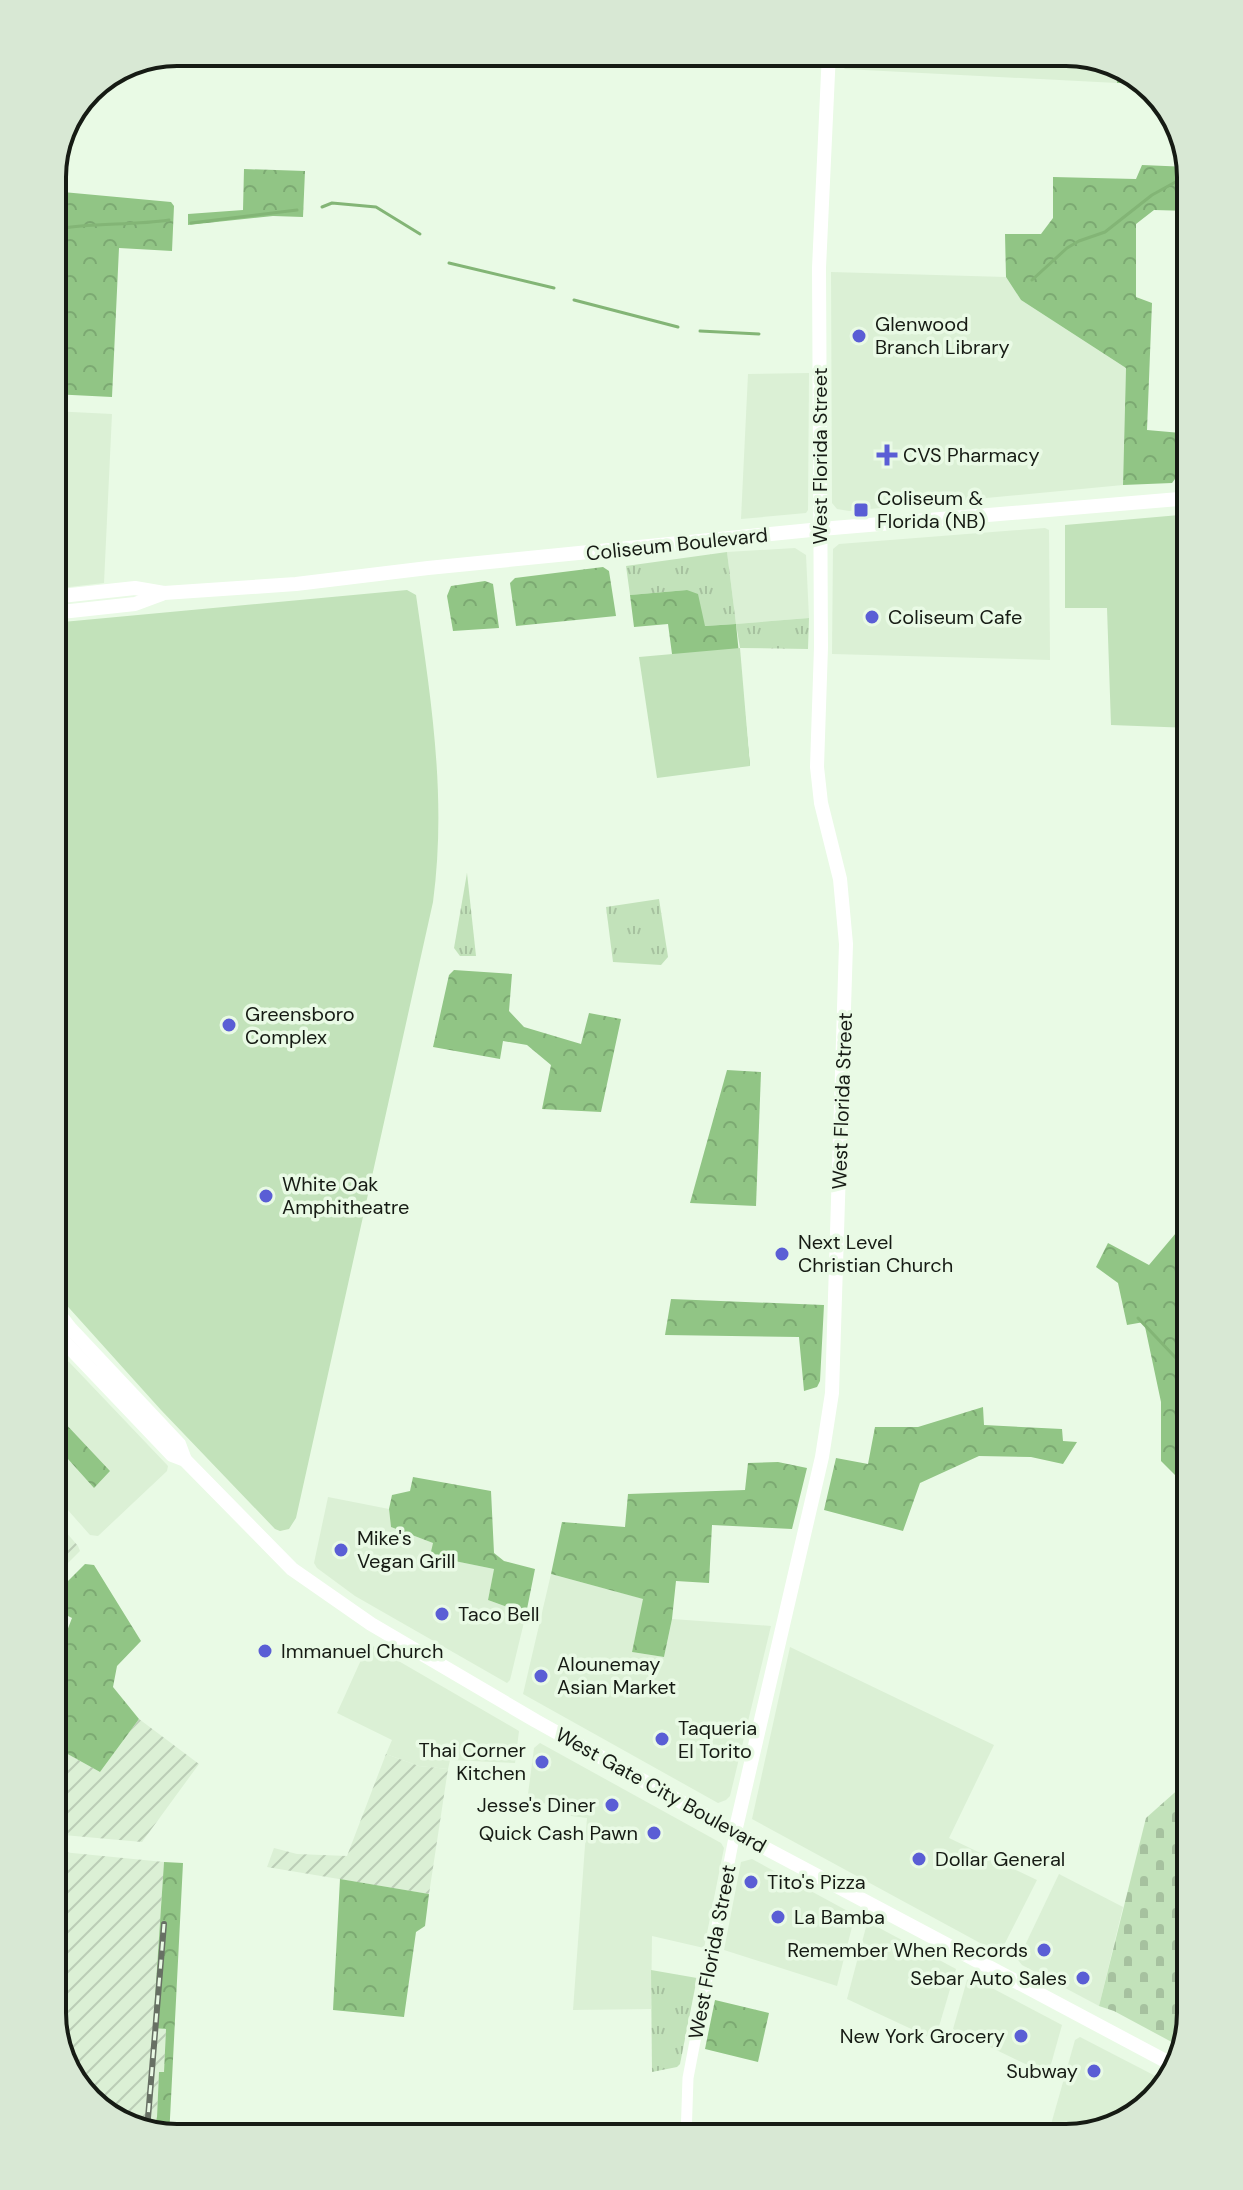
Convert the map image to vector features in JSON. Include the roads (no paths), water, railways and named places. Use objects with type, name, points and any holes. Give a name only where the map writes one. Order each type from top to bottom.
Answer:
[{"type":"main road","name":"West Florida Street","points":[[735,1832],[816,1487],[832,1393],[846,944],[840,879],[821,803],[817,767],[821,529],[819,268],[828,66]]},
{"type":"main road","name":"Coliseum Boulevard","points":[[66,595],[135,588],[164,593],[296,584],[821,529],[1177,499]]},
{"type":"main road","name":"Coliseum Boulevard","points":[[66,611],[135,604],[164,593]]},
{"type":"main road","name":"West Gate City Boulevard","points":[[66,1324],[179,1444],[185,1460],[292,1569],[336,1601],[536,1721],[735,1832],[1166,2061]]},
{"type":"main road","name":"West Gate City Boulevard","points":[[66,1344],[172,1455],[185,1460]]},
{"type":"street","name":"West Florida Street","points":[[686,2124],[688,2078],[735,1832]]},
{"type":"waterway","points":[[1032,280],[1067,248],[1105,232],[1152,195],[1177,181]]},
{"type":"waterway","points":[[322,207],[332,203],[376,207],[420,234]]},
{"type":"waterway","points":[[191,223],[297,210]]},
{"type":"waterway","points":[[66,228],[169,220]]},
{"type":"waterway","points":[[449,263],[554,288]]},
{"type":"waterway","points":[[574,300],[678,327]]},
{"type":"waterway","points":[[700,331],[759,334]]},
{"type":"waterway","points":[[1138,1318],[1177,1359]]},
{"type":"railway","points":[[148,2120],[164,1924]]},
{"type":"place","name":"Glenwood Branch Library","points":[[859,336]]},
{"type":"place","name":"CVS Pharmacy","points":[[887,455]]},
{"type":"place","name":"Coliseum & Florida (NB)","points":[[861,510]]},
{"type":"place","name":"Coliseum Cafe","points":[[872,617]]},
{"type":"place","name":"Greensboro Complex","points":[[229,1025]]},
{"type":"place","name":"White Oak Amphitheatre","points":[[266,1196]]},
{"type":"place","name":"Next Level Christian Church","points":[[782,1254]]},
{"type":"place","name":"Mike's Vegan Grill","points":[[341,1550]]},
{"type":"place","name":"Taco Bell","points":[[442,1614]]},
{"type":"place","name":"Immanuel Church","points":[[265,1651]]},
{"type":"place","name":"Alounemay Asian Market","points":[[541,1676]]},
{"type":"place","name":"Taqueria El Torito","points":[[662,1739]]},
{"type":"place","name":"Thai Corner Kitchen","points":[[542,1762]]},
{"type":"place","name":"Jesse's Diner","points":[[612,1805]]},
{"type":"place","name":"Quick Cash Pawn","points":[[654,1833]]},
{"type":"place","name":"Dollar General","points":[[919,1859]]},
{"type":"place","name":"Tito's Pizza","points":[[751,1882]]},
{"type":"place","name":"La Bamba","points":[[778,1917]]},
{"type":"place","name":"Remember When Records","points":[[1044,1950]]},
{"type":"place","name":"Sebar Auto Sales","points":[[1083,1978]]},
{"type":"place","name":"New York Grocery","points":[[1021,2036]]},
{"type":"place","name":"Subway","points":[[1094,2071]]}]
